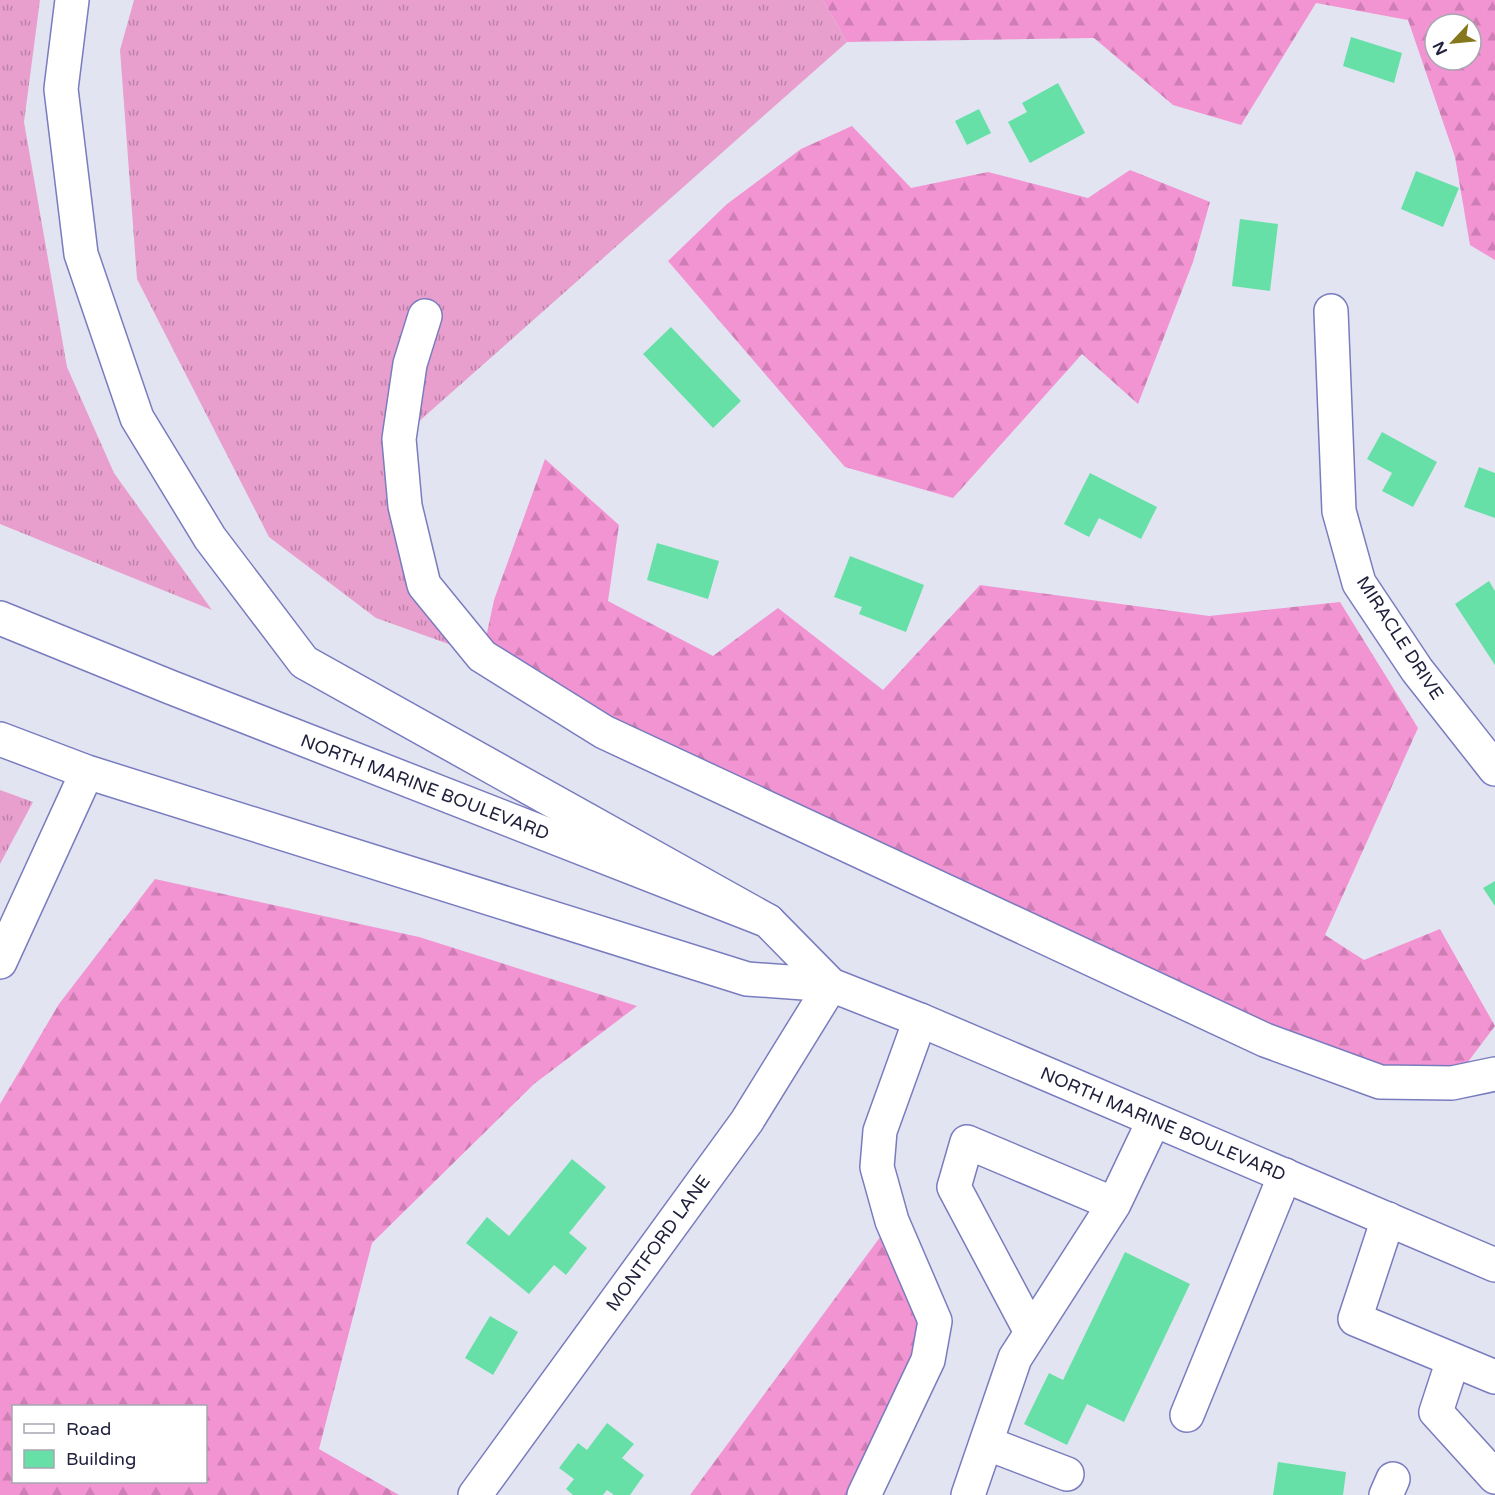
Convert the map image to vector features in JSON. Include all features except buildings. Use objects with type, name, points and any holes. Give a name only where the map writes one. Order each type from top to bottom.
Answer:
[{"type":"main road","points":[[72,0],[61,89],[81,254],[137,418],[210,538],[304,662],[768,921]]},
{"type":"main road","name":"MIRACLE DRIVE","points":[[1331,311],[1339,511],[1359,583],[1417,670],[1495,769]]},
{"type":"main road","points":[[425,316],[410,364],[399,439],[405,506],[423,585],[482,656],[604,732],[1265,1040],[1380,1082],[1452,1083],[1495,1074]]},
{"type":"main road","name":"NORTH MARINE BOULEVARD","points":[[0,618],[768,921],[831,985]]},
{"type":"main road","name":"NORTH MARINE BOULEVARD","points":[[0,739],[87,772],[747,979],[831,985],[920,1020],[1495,1265]]},
{"type":"main road","points":[[0,962],[87,772]]},
{"type":"main road","name":"MONTFORD LANE","points":[[475,1495],[747,1121],[831,985]]},
{"type":"main road","points":[[864,1495],[928,1360],[935,1321],[892,1221],[877,1167],[880,1131],[920,1020]]},
{"type":"main road","points":[[968,1495],[1015,1358],[1114,1203],[1154,1120]]},
{"type":"main road","points":[[1031,1332],[954,1187],[967,1142],[1114,1203]]},
{"type":"main road","points":[[1187,1415],[1285,1176]]},
{"type":"main road","points":[[1388,1219],[1355,1319],[1495,1377]]},
{"type":"main road","points":[[1453,1360],[1436,1412],[1495,1477]]},
{"type":"main road","points":[[986,1443],[1067,1474]]},
{"type":"green space","points":[[0,0],[40,0],[24,122],[67,367],[114,473],[212,610],[0,524]]},
{"type":"green space","points":[[134,0],[823,0],[847,42],[399,439],[423,585],[482,656],[376,618],[269,537],[137,279],[120,50]]},
{"type":"green space","points":[[823,0],[1495,0],[1495,260],[1470,245],[1455,157],[1426,72],[1483,72],[1483,12],[1423,12],[1423,64],[1408,20],[1316,3],[1241,125],[1173,105],[1094,38],[847,42]]},
{"type":"green space","points":[[852,126],[911,188],[988,172],[1088,198],[1130,170],[1210,202],[1193,262],[1138,404],[1082,354],[953,498],[845,467],[668,261],[727,204],[801,149]]},
{"type":"green space","points":[[545,459],[619,525],[608,601],[713,656],[778,608],[883,690],[980,585],[1209,616],[1340,602],[1418,728],[1325,935],[1364,960],[1440,929],[1495,1026],[1452,1083],[1380,1082],[482,656],[494,600]]},
{"type":"green space","points":[[0,790],[33,802],[0,864]]},
{"type":"green space","points":[[155,879],[419,937],[637,1006],[534,1084],[372,1243],[319,1449],[399,1495],[0,1495],[0,1104],[59,1004]]},
{"type":"green space","points":[[892,1221],[935,1321],[864,1495],[690,1495]]}]
